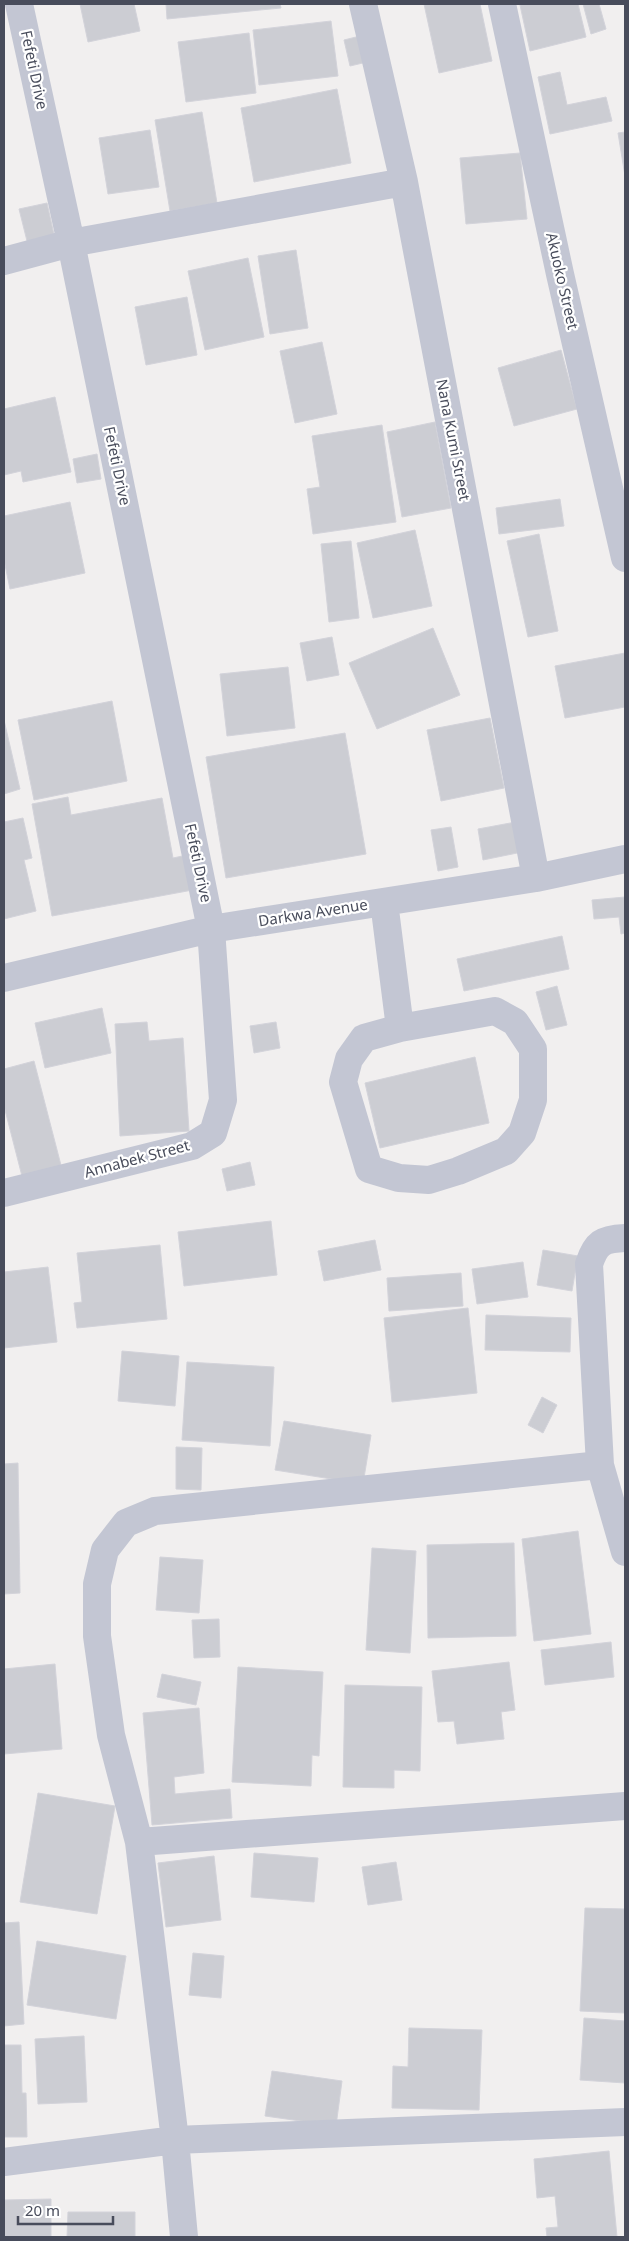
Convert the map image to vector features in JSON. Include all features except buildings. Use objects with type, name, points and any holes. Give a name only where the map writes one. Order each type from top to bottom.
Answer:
[{"type":"street","name":"Fefeti Drive","points":[[19,4],[71,243],[212,929]]},
{"type":"street","name":"Nana Kumi Street","points":[[363,4],[404,182],[536,878]]},
{"type":"street","name":"Akuoko Street","points":[[502,4],[560,274],[625,558]]},
{"type":"street","points":[[4,261],[71,243],[404,182]]},
{"type":"street","name":"Darkwa Avenue","points":[[4,978],[212,929],[536,878],[625,859]]},
{"type":"street","points":[[384,902],[400,1028]]},
{"type":"street","name":"Annabek Street","points":[[4,1193],[192,1146],[213,1133],[223,1100],[212,929]]},
{"type":"street","points":[[495,1011],[515,1022],[533,1049],[533,1100],[522,1132],[506,1151],[458,1172],[429,1180],[399,1178],[369,1169],[343,1082],[349,1059],[364,1038],[400,1028],[495,1011]]},
{"type":"street","points":[[625,1238],[609,1238],[595,1248],[589,1264],[600,1465],[625,1552]]},
{"type":"street","points":[[184,2237],[139,1842],[112,1735],[97,1636],[97,1584],[105,1550],[126,1524],[155,1511],[600,1465]]},
{"type":"street","points":[[139,1842],[625,1806]]},
{"type":"street","points":[[4,2162],[174,2140],[625,2122]]}]
